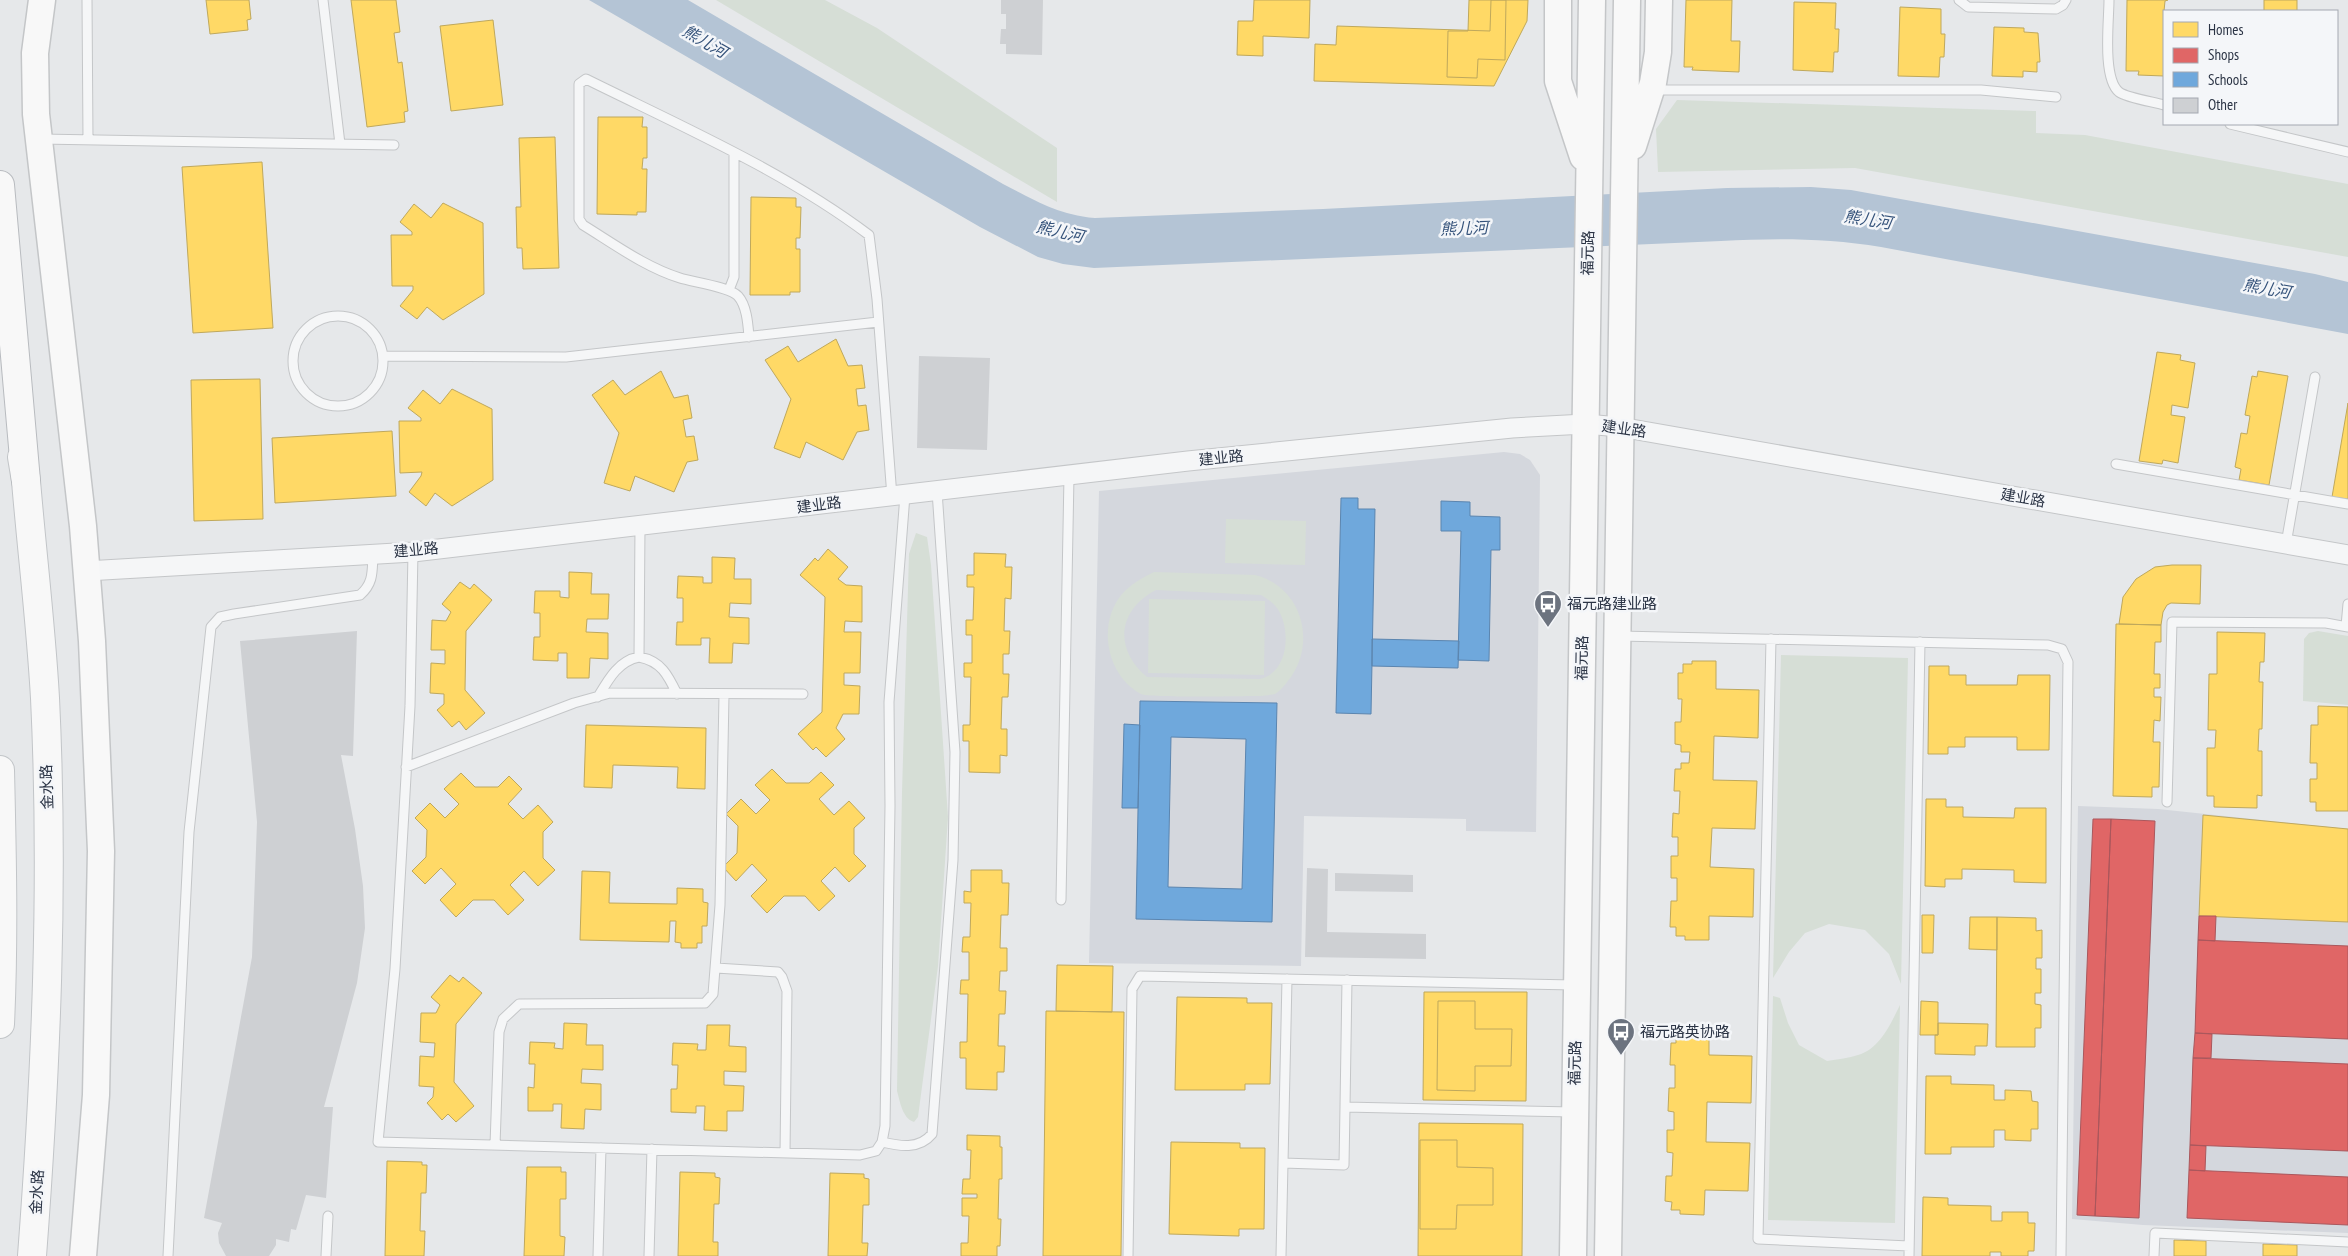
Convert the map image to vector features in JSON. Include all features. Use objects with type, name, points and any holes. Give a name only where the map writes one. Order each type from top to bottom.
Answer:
[{"type":"main road","points":[[42,0],[35,53],[38,139],[86,571],[92,641],[101,850],[96,1095],[83,1256]]},
{"type":"main road","points":[[1558,0],[1558,81],[1589,180]]},
{"type":"main road","name":"福元路","points":[[1572,1256],[1592,0]]},
{"type":"main road","points":[[1608,1256],[1627,0]]},
{"type":"main road","points":[[1624,184],[1651,90],[1658,52],[1659,0]]},
{"type":"main road","points":[[0,185],[26,481]]},
{"type":"main road","name":"金水路","points":[[0,321],[26,481],[45,697],[49,863],[45,1036],[32,1256]]},
{"type":"main road","points":[[0,770],[3,871],[3,974],[0,1024]]},
{"type":"street","name":"建业路","points":[[86,571],[413,552],[1069,476],[1512,428],[1585,424],[1620,427],[2348,555]]},
{"type":"lane","points":[[88,0],[88,140]]},
{"type":"lane","points":[[323,0],[340,144]]},
{"type":"lane","points":[[1959,0],[1968,7],[2056,9],[2063,5],[2066,0]]},
{"type":"lane","points":[[2109,0],[2108,62],[2113,85],[2120,93],[2163,105]]},
{"type":"lane","points":[[413,552],[406,767],[395,969],[378,1142],[860,1155],[876,1151],[882,1142],[885,1126],[890,806],[889,702],[899,496],[869,235],[837,210],[734,153],[586,79],[579,84],[579,219],[583,225],[653,267],[679,278],[729,290],[739,297],[748,321],[749,337]]},
{"type":"lane","points":[[1651,90],[1981,90],[2056,97]]},
{"type":"lane","points":[[2234,125],[2348,152]]},
{"type":"lane","points":[[38,139],[394,145]]},
{"type":"lane","points":[[729,290],[734,277],[734,153]]},
{"type":"lane","points":[[336,315],[348,316],[368,326],[376,335],[384,356],[384,368],[373,390],[364,399],[341,407],[317,401],[307,394],[300,385],[293,362],[294,350],[305,330],[320,320],[336,315]]},
{"type":"lane","points":[[384,356],[566,357],[878,322]]},
{"type":"lane","points":[[2286,544],[2315,377]]},
{"type":"lane","points":[[2116,464],[2348,504]]},
{"type":"lane","points":[[1060,900],[1069,476]]},
{"type":"lane","points":[[882,1142],[898,1146],[914,1145],[926,1141],[932,1134],[953,860],[955,752],[937,492]]},
{"type":"lane","points":[[639,657],[640,526]]},
{"type":"lane","points":[[168,1256],[189,832],[211,627],[220,617],[360,595],[368,588],[372,580],[373,554]]},
{"type":"lane","points":[[2167,802],[2172,622],[2326,623],[2347,626],[2348,604]]},
{"type":"lane","points":[[1617,636],[1920,642],[2048,646],[2062,649],[2068,662],[2061,1256]]},
{"type":"lane","points":[[1772,639],[1758,1239],[1909,1246]]},
{"type":"lane","points":[[1909,1256],[1920,642]]},
{"type":"lane","points":[[598,697],[611,675],[622,665],[639,657],[655,662],[666,672],[677,694]]},
{"type":"lane","points":[[406,767],[574,703],[610,693],[803,694]]},
{"type":"lane","points":[[496,1145],[499,1032],[503,1018],[519,1004],[705,1003],[713,994],[720,905],[724,695]]},
{"type":"lane","points":[[716,968],[778,972],[782,977],[787,991],[785,1153]]},
{"type":"lane","points":[[1128,1256],[1132,989],[1140,976],[1577,985]]},
{"type":"lane","points":[[1281,1256],[1287,979]]},
{"type":"lane","points":[[1283,1164],[1344,1165],[1347,980]]},
{"type":"lane","points":[[1345,1107],[1575,1112]]},
{"type":"lane","points":[[598,1256],[600,1148]]},
{"type":"lane","points":[[649,1256],[652,1150]]},
{"type":"lane","points":[[326,1256],[328,1216]]},
{"type":"lane","points":[[2154,1256],[2155,1233],[2348,1242]]},
{"type":"shaded area","points":[[716,0],[825,0],[877,28],[1057,148],[1057,202]]},
{"type":"shaded area","points":[[1677,100],[2036,111],[2036,133],[2085,135],[2348,184],[2348,257],[1855,168],[1658,172],[1656,129]]},
{"type":"shaded area","points":[[1504,452],[1520,454],[1530,460],[1540,475],[1536,832],[1466,831],[1466,819],[1304,816],[1301,966],[1089,963],[1099,491]]},
{"type":"shaded area","points":[[1226,519],[1306,521],[1305,565],[1225,563]]},
{"type":"shaded area","points":[[916,533],[927,537],[931,565],[948,817],[938,966],[918,1117],[914,1122],[904,1113],[897,1091],[902,792],[909,554]]},
{"type":"shaded area","points":[[1154,572],[1255,575],[1271,581],[1283,590],[1293,602],[1300,616],[1303,631],[1303,647],[1299,662],[1284,686],[1275,694],[1262,696],[1178,696],[1141,694],[1129,685],[1120,675],[1113,662],[1108,634],[1110,620],[1114,606],[1122,594],[1133,584]],"holes":[[[1156,590],[1261,595],[1272,602],[1278,610],[1285,632],[1286,642],[1281,661],[1269,675],[1260,679],[1147,677],[1136,666],[1129,655],[1124,631],[1127,619],[1143,598]]]},
{"type":"shaded area","points":[[1149,599],[1265,601],[1264,675],[1148,673]]},
{"type":"shaded area","points":[[2318,631],[2348,636],[2348,705],[2303,701],[2304,639],[2309,633]]},
{"type":"shaded area","points":[[1781,655],[1908,658],[1901,984],[1889,954],[1865,930],[1829,924],[1805,933],[1789,952],[1773,978]]},
{"type":"shaded area","points":[[2078,806],[2158,809],[2348,829],[2348,1233],[2143,1225],[2072,1219]]},
{"type":"shaded area","points":[[1773,996],[1780,998],[1788,1023],[1799,1045],[1827,1061],[1858,1055],[1873,1047],[1893,1020],[1900,1005],[1895,1223],[1768,1220]]},
{"type":"water","name":"熊儿河","points":[[589,0],[688,0],[1003,184],[1047,206],[1081,216],[1095,218],[1323,209],[1727,188],[1811,187],[1851,190],[2315,274],[2348,282],[2348,334],[1881,247],[1821,240],[1741,240],[1094,268],[1063,264],[1038,257],[980,227]]},
{"type":"building: Homes","points":[[206,0],[249,0],[251,19],[247,20],[248,30],[210,34]]},
{"type":"building: Homes","points":[[351,0],[396,0],[400,32],[394,33],[398,63],[402,62],[408,111],[404,112],[405,122],[367,127]]},
{"type":"building: Homes","points":[[1254,0],[1310,0],[1309,38],[1263,36],[1263,56],[1237,55],[1238,21],[1253,21]]},
{"type":"building: Homes","points":[[1469,0],[1506,0],[1505,60],[1478,59],[1477,78],[1447,77],[1448,31],[1468,31]]},
{"type":"building: Homes","points":[[1491,0],[1528,0],[1527,21],[1494,86],[1314,81],[1315,44],[1336,45],[1337,26],[1490,31]]},
{"type":"building: Homes","points":[[1686,0],[1732,0],[1731,41],[1740,41],[1739,72],[1692,70],[1693,67],[1684,67]]},
{"type":"building: Homes","points":[[2127,0],[2168,0],[2165,1],[2163,10],[2163,76],[2138,75],[2139,71],[2126,71]]},
{"type":"building: Homes","points":[[2264,0],[2297,0],[2297,10],[2264,10]]},
{"type":"building: Homes","points":[[1794,2],[1836,3],[1835,29],[1839,29],[1838,52],[1834,52],[1833,72],[1793,70]]},
{"type":"building: Homes","points":[[1900,7],[1941,9],[1941,34],[1945,34],[1944,57],[1940,57],[1939,77],[1898,76]]},
{"type":"building: Homes","points":[[493,20],[503,105],[451,111],[440,26]]},
{"type":"building: Homes","points":[[1994,27],[2024,28],[2024,32],[2038,33],[2040,62],[2037,62],[2037,72],[2023,71],[2023,77],[1992,76]]},
{"type":"building: Homes","points":[[598,117],[643,117],[642,127],[647,127],[647,158],[643,158],[642,169],[647,169],[646,212],[637,212],[637,215],[597,214]]},
{"type":"building: Homes","points":[[555,137],[559,268],[523,269],[522,248],[517,248],[516,207],[521,207],[519,138]]},
{"type":"building: Homes","points":[[262,162],[273,328],[193,333],[182,167]]},
{"type":"building: Homes","points":[[751,197],[796,198],[796,207],[801,207],[800,238],[796,238],[796,249],[800,249],[800,292],[790,292],[790,295],[750,295]]},
{"type":"building: Homes","points":[[443,203],[483,223],[484,294],[443,320],[427,307],[417,319],[400,306],[413,290],[413,286],[392,286],[391,235],[412,235],[412,232],[400,222],[414,204],[431,218]]},
{"type":"building: Homes","points":[[836,339],[848,366],[862,365],[865,388],[856,389],[858,406],[866,405],[869,430],[857,432],[843,460],[806,442],[800,458],[774,448],[791,399],[765,360],[788,346],[798,362]]},
{"type":"building: Homes","points":[[2157,352],[2181,355],[2180,360],[2195,363],[2188,408],[2172,405],[2171,415],[2185,417],[2178,463],[2163,460],[2162,464],[2139,461]]},
{"type":"building: Homes","points":[[661,371],[674,398],[688,395],[692,418],[683,420],[686,437],[694,436],[698,460],[687,462],[674,492],[635,476],[630,491],[604,483],[619,433],[592,395],[613,380],[625,395]]},
{"type":"building: Homes","points":[[2258,371],[2288,376],[2269,485],[2239,480],[2241,469],[2235,467],[2241,433],[2247,434],[2250,416],[2245,415],[2252,376],[2257,377]]},
{"type":"building: Homes","points":[[260,379],[263,519],[194,521],[191,380]]},
{"type":"building: Homes","points":[[452,389],[492,409],[493,480],[452,506],[435,493],[426,506],[409,492],[422,472],[400,473],[399,421],[421,421],[421,418],[408,408],[423,390],[440,404]]},
{"type":"building: Homes","points":[[2348,403],[2348,499],[2332,497]]},
{"type":"building: Homes","points":[[392,431],[396,496],[275,503],[272,438]]},
{"type":"building: Homes","points":[[828,549],[848,567],[838,579],[846,585],[862,586],[862,622],[845,621],[844,632],[861,632],[860,673],[844,673],[844,685],[860,686],[859,714],[843,714],[836,728],[845,739],[826,757],[816,747],[813,750],[798,734],[822,712],[825,597],[800,575],[815,558],[818,561]]},
{"type":"building: Homes","points":[[974,553],[1006,554],[1005,567],[1012,567],[1011,599],[1005,598],[1004,631],[1010,631],[1009,654],[1003,654],[1003,674],[1009,674],[1008,697],[1002,697],[1001,729],[1007,729],[1007,756],[1000,755],[1000,773],[969,772],[969,741],[963,741],[963,725],[970,725],[971,677],[964,677],[964,663],[972,663],[972,635],[966,635],[966,620],[973,620],[974,587],[967,587],[967,575],[974,575]]},
{"type":"building: Homes","points":[[712,557],[735,558],[734,579],[751,579],[751,604],[730,603],[729,617],[749,618],[749,644],[733,643],[732,663],[709,663],[710,638],[701,638],[701,645],[676,645],[677,622],[683,622],[683,598],[677,598],[678,576],[703,577],[703,583],[712,583]]},
{"type":"building: Homes","points":[[2201,565],[2200,604],[2171,603],[2167,605],[2163,612],[2161,625],[2119,624],[2123,597],[2136,579],[2155,567]]},
{"type":"building: Homes","points":[[569,572],[592,573],[591,594],[609,594],[608,619],[587,619],[586,632],[608,633],[608,659],[590,658],[589,678],[567,678],[567,653],[558,653],[558,661],[533,660],[534,637],[540,637],[540,613],[534,613],[535,591],[560,591],[560,597],[569,598]]},
{"type":"building: Homes","points":[[460,582],[470,589],[474,584],[492,600],[466,631],[465,690],[485,713],[466,730],[459,721],[452,727],[437,710],[444,704],[444,694],[430,693],[431,663],[445,664],[445,650],[431,650],[432,620],[446,621],[451,612],[442,604]]},
{"type":"building: Homes","points":[[2116,624],[2161,625],[2161,642],[2155,642],[2154,674],[2160,674],[2160,688],[2154,688],[2154,697],[2161,697],[2160,721],[2154,720],[2153,742],[2160,742],[2159,787],[2152,787],[2152,797],[2113,796]]},
{"type":"building: Homes","points":[[2217,632],[2265,633],[2264,662],[2260,662],[2259,682],[2263,682],[2262,729],[2259,729],[2258,751],[2262,751],[2262,796],[2257,795],[2257,808],[2214,807],[2214,796],[2207,796],[2207,748],[2215,748],[2216,730],[2208,730],[2209,674],[2217,674]]},
{"type":"building: Homes","points":[[1692,661],[1716,661],[1716,689],[1759,690],[1758,738],[1714,736],[1713,780],[1757,781],[1755,829],[1712,828],[1710,867],[1754,869],[1753,917],[1709,916],[1709,940],[1685,940],[1685,936],[1676,936],[1676,927],[1670,927],[1671,901],[1677,901],[1677,878],[1671,878],[1671,856],[1678,856],[1678,837],[1672,837],[1673,813],[1679,814],[1680,791],[1674,791],[1675,769],[1681,769],[1681,763],[1689,763],[1690,752],[1681,752],[1681,745],[1675,744],[1675,722],[1681,722],[1682,699],[1678,699],[1678,673],[1683,673],[1683,664],[1692,664]]},
{"type":"building: Homes","points":[[1929,666],[1949,666],[1949,675],[1966,675],[1966,685],[2017,685],[2018,675],[2050,675],[2049,750],[2017,750],[2017,737],[1965,737],[1965,747],[1948,747],[1948,754],[1928,754]]},
{"type":"building: Homes","points":[[2318,706],[2348,707],[2348,811],[2316,811],[2316,802],[2310,802],[2310,779],[2317,779],[2317,763],[2310,763],[2311,725],[2318,725]]},
{"type":"building: Homes","points":[[586,725],[706,728],[705,789],[677,788],[678,767],[613,765],[612,788],[584,787]]},
{"type":"building: Homes","points":[[772,769],[786,783],[809,783],[821,772],[834,785],[819,799],[834,815],[849,801],[865,818],[854,828],[854,854],[866,866],[849,882],[835,867],[821,881],[835,896],[819,911],[805,896],[784,896],[767,913],[751,896],[767,880],[752,864],[736,881],[723,867],[737,853],[738,826],[726,814],[741,799],[756,814],[770,800],[755,785]]},
{"type":"building: Homes","points":[[461,773],[475,787],[498,787],[509,776],[522,789],[508,804],[523,819],[538,805],[553,822],[543,832],[543,858],[555,870],[538,886],[524,871],[510,885],[524,900],[508,915],[494,900],[473,900],[456,917],[440,900],[456,884],[441,868],[425,884],[412,871],[426,857],[427,830],[415,818],[430,803],[445,818],[459,804],[444,789]]},
{"type":"building: Homes","points":[[1926,799],[1946,799],[1946,807],[1963,807],[1963,817],[2014,818],[2015,808],[2046,808],[2046,883],[2014,882],[2014,870],[1962,869],[1962,879],[1945,879],[1945,887],[1925,886]]},
{"type":"building: Homes","points":[[2203,815],[2348,829],[2348,922],[2199,916]]},
{"type":"building: Homes","points":[[971,870],[1002,870],[1002,883],[1009,883],[1008,915],[1001,915],[1000,948],[1007,948],[1007,971],[1000,971],[999,991],[1006,991],[1005,1014],[999,1014],[998,1046],[1005,1046],[1004,1072],[997,1072],[997,1090],[966,1089],[966,1058],[960,1058],[960,1042],[967,1042],[968,994],[960,994],[961,980],[969,980],[969,952],[962,952],[963,937],[970,937],[971,903],[964,903],[964,891],[971,892]]},
{"type":"building: Homes","points":[[582,871],[610,872],[609,903],[677,904],[677,888],[703,889],[703,902],[708,903],[707,926],[702,926],[702,943],[697,943],[697,948],[681,948],[681,943],[675,942],[676,921],[670,921],[669,942],[580,940]]},
{"type":"building: Homes","points":[[1922,915],[1934,915],[1933,953],[1922,953]]},
{"type":"building: Homes","points":[[1970,917],[1997,917],[1997,950],[1969,949]]},
{"type":"building: Homes","points":[[1997,917],[2036,918],[2036,931],[2042,930],[2042,958],[2036,958],[2036,969],[2041,969],[2041,993],[2035,993],[2035,1004],[2041,1005],[2041,1028],[2035,1028],[2035,1047],[1996,1047]]},
{"type":"building: Homes","points":[[1057,965],[1113,966],[1112,1012],[1056,1011]]},
{"type":"building: Homes","points":[[450,975],[459,982],[463,977],[482,993],[456,1024],[454,1082],[474,1106],[456,1122],[448,1114],[442,1120],[427,1103],[433,1097],[434,1087],[419,1086],[420,1056],[434,1057],[435,1043],[420,1042],[421,1013],[436,1013],[440,1005],[431,997]]},
{"type":"building: Homes","points":[[1424,992],[1527,992],[1526,1101],[1423,1100]]},
{"type":"building: Homes","points":[[1177,997],[1247,998],[1247,1003],[1272,1003],[1270,1084],[1245,1084],[1245,1090],[1175,1090]]},
{"type":"building: Homes","points":[[1438,1001],[1475,1001],[1475,1029],[1512,1029],[1511,1066],[1475,1066],[1475,1091],[1437,1090]]},
{"type":"building: Homes","points":[[1921,1001],[1938,1002],[1938,1035],[1920,1035]]},
{"type":"building: Homes","points":[[1046,1011],[1124,1012],[1121,1256],[1043,1256]]},
{"type":"building: Homes","points":[[564,1023],[587,1024],[586,1045],[603,1045],[603,1070],[582,1069],[581,1083],[601,1084],[601,1110],[585,1109],[584,1129],[561,1128],[562,1104],[553,1104],[553,1111],[528,1111],[528,1087],[534,1088],[535,1064],[529,1064],[530,1042],[555,1043],[554,1048],[563,1049]]},
{"type":"building: Homes","points":[[1938,1023],[1988,1024],[1987,1046],[1975,1046],[1975,1055],[1935,1054],[1935,1035],[1938,1035]]},
{"type":"building: Homes","points":[[707,1025],[730,1025],[729,1046],[746,1047],[746,1072],[724,1071],[724,1085],[744,1086],[743,1111],[727,1111],[727,1131],[704,1130],[705,1106],[696,1106],[696,1113],[671,1112],[671,1089],[677,1089],[678,1065],[672,1065],[673,1043],[698,1044],[697,1050],[706,1050]]},
{"type":"building: Homes","points":[[1685,1033],[1709,1034],[1709,1055],[1752,1056],[1751,1103],[1707,1102],[1706,1142],[1750,1143],[1748,1191],[1705,1190],[1704,1215],[1680,1214],[1680,1210],[1671,1210],[1672,1202],[1665,1201],[1666,1176],[1672,1176],[1673,1153],[1667,1152],[1667,1130],[1674,1130],[1674,1112],[1668,1111],[1669,1088],[1675,1088],[1675,1065],[1670,1065],[1671,1043],[1676,1043],[1676,1037],[1685,1038]]},
{"type":"building: Homes","points":[[1926,1076],[1951,1076],[1951,1084],[1994,1085],[1994,1100],[2005,1100],[2005,1090],[2031,1091],[2032,1101],[2038,1102],[2038,1129],[2031,1129],[2031,1141],[2005,1140],[2005,1130],[1994,1130],[1994,1147],[1951,1147],[1951,1154],[1925,1154]]},
{"type":"building: Homes","points":[[1419,1123],[1523,1124],[1522,1256],[1418,1256]]},
{"type":"building: Homes","points":[[967,1135],[1000,1136],[1002,1179],[999,1179],[998,1219],[1001,1219],[1000,1246],[997,1246],[997,1256],[961,1256],[961,1243],[968,1243],[969,1216],[962,1216],[962,1198],[977,1198],[977,1194],[962,1194],[963,1179],[970,1179],[971,1150],[967,1150]]},
{"type":"building: Homes","points":[[1420,1140],[1457,1140],[1457,1167],[1493,1168],[1493,1205],[1457,1205],[1456,1229],[1420,1229]]},
{"type":"building: Homes","points":[[1171,1142],[1240,1143],[1240,1148],[1265,1148],[1264,1229],[1239,1229],[1239,1236],[1169,1234]]},
{"type":"building: Homes","points":[[387,1161],[422,1162],[422,1165],[427,1165],[426,1193],[421,1193],[420,1231],[425,1231],[424,1256],[385,1256]]},
{"type":"building: Homes","points":[[527,1167],[561,1167],[561,1172],[566,1172],[566,1199],[560,1199],[560,1236],[565,1237],[564,1256],[524,1256]]},
{"type":"building: Homes","points":[[680,1172],[715,1173],[715,1177],[720,1178],[719,1204],[714,1204],[713,1242],[718,1242],[718,1256],[678,1256]]},
{"type":"building: Homes","points":[[830,1173],[864,1174],[864,1178],[869,1179],[869,1205],[863,1205],[862,1243],[868,1243],[867,1256],[828,1256]]},
{"type":"building: Homes","points":[[1923,1197],[1948,1198],[1948,1205],[1991,1206],[1991,1221],[2002,1221],[2002,1212],[2028,1212],[2028,1223],[2035,1223],[2034,1251],[2028,1251],[2028,1256],[2001,1256],[2001,1252],[1990,1252],[1990,1256],[1922,1256]]},
{"type":"building: Homes","points":[[2174,1240],[2206,1241],[2206,1256],[2174,1256]]},
{"type":"building: Homes","points":[[2263,1244],[2297,1245],[2297,1256],[2263,1256]]},
{"type":"building: Shops","points":[[2093,819],[2111,819],[2095,1216],[2077,1215]]},
{"type":"building: Shops","points":[[2111,819],[2155,821],[2139,1218],[2095,1216]]},
{"type":"building: Shops","points":[[2199,916],[2216,916],[2215,941],[2198,940]]},
{"type":"building: Shops","points":[[2198,940],[2348,946],[2348,1039],[2195,1033]]},
{"type":"building: Shops","points":[[2195,1033],[2212,1034],[2211,1058],[2193,1058]]},
{"type":"building: Shops","points":[[2193,1058],[2348,1064],[2348,1151],[2190,1145]]},
{"type":"building: Shops","points":[[2190,1145],[2206,1146],[2205,1171],[2189,1170]]},
{"type":"building: Shops","points":[[2189,1170],[2348,1177],[2348,1225],[2187,1218]]},
{"type":"building: Schools","points":[[1341,498],[1358,498],[1358,509],[1375,509],[1371,714],[1336,713]]},
{"type":"building: Schools","points":[[1441,501],[1470,502],[1470,516],[1500,517],[1500,550],[1491,550],[1489,661],[1458,660],[1461,531],[1441,531]]},
{"type":"building: Schools","points":[[1372,639],[1459,641],[1458,668],[1372,666]]},
{"type":"building: Schools","points":[[1140,701],[1277,703],[1272,922],[1136,919]],"holes":[[[1171,737],[1246,739],[1242,889],[1168,887]]]},
{"type":"building: Schools","points":[[1124,724],[1140,725],[1138,808],[1122,808]]},
{"type":"building: Other","points":[[1001,0],[1043,0],[1042,55],[1006,54],[1006,44],[1000,44],[1001,29],[1006,29],[1006,14],[1001,14]]},
{"type":"building: Other","points":[[919,356],[990,358],[987,450],[917,448]]},
{"type":"building: Other","points":[[357,631],[353,756],[341,755],[355,829],[363,886],[365,928],[357,983],[324,1107],[333,1107],[326,1198],[306,1195],[296,1230],[291,1229],[289,1242],[276,1239],[276,1245],[269,1256],[226,1256],[219,1243],[218,1233],[222,1223],[204,1218],[252,957],[257,822],[240,641]]},
{"type":"building: Other","points":[[1307,868],[1328,869],[1327,932],[1426,934],[1426,959],[1305,957]]},
{"type":"building: Other","points":[[1335,873],[1413,875],[1413,892],[1335,891]]},
{"type":"place","name":"福元路建业路","points":[[1548,628]]},
{"type":"place","name":"福元路英协路","points":[[1621,1056]]}]
